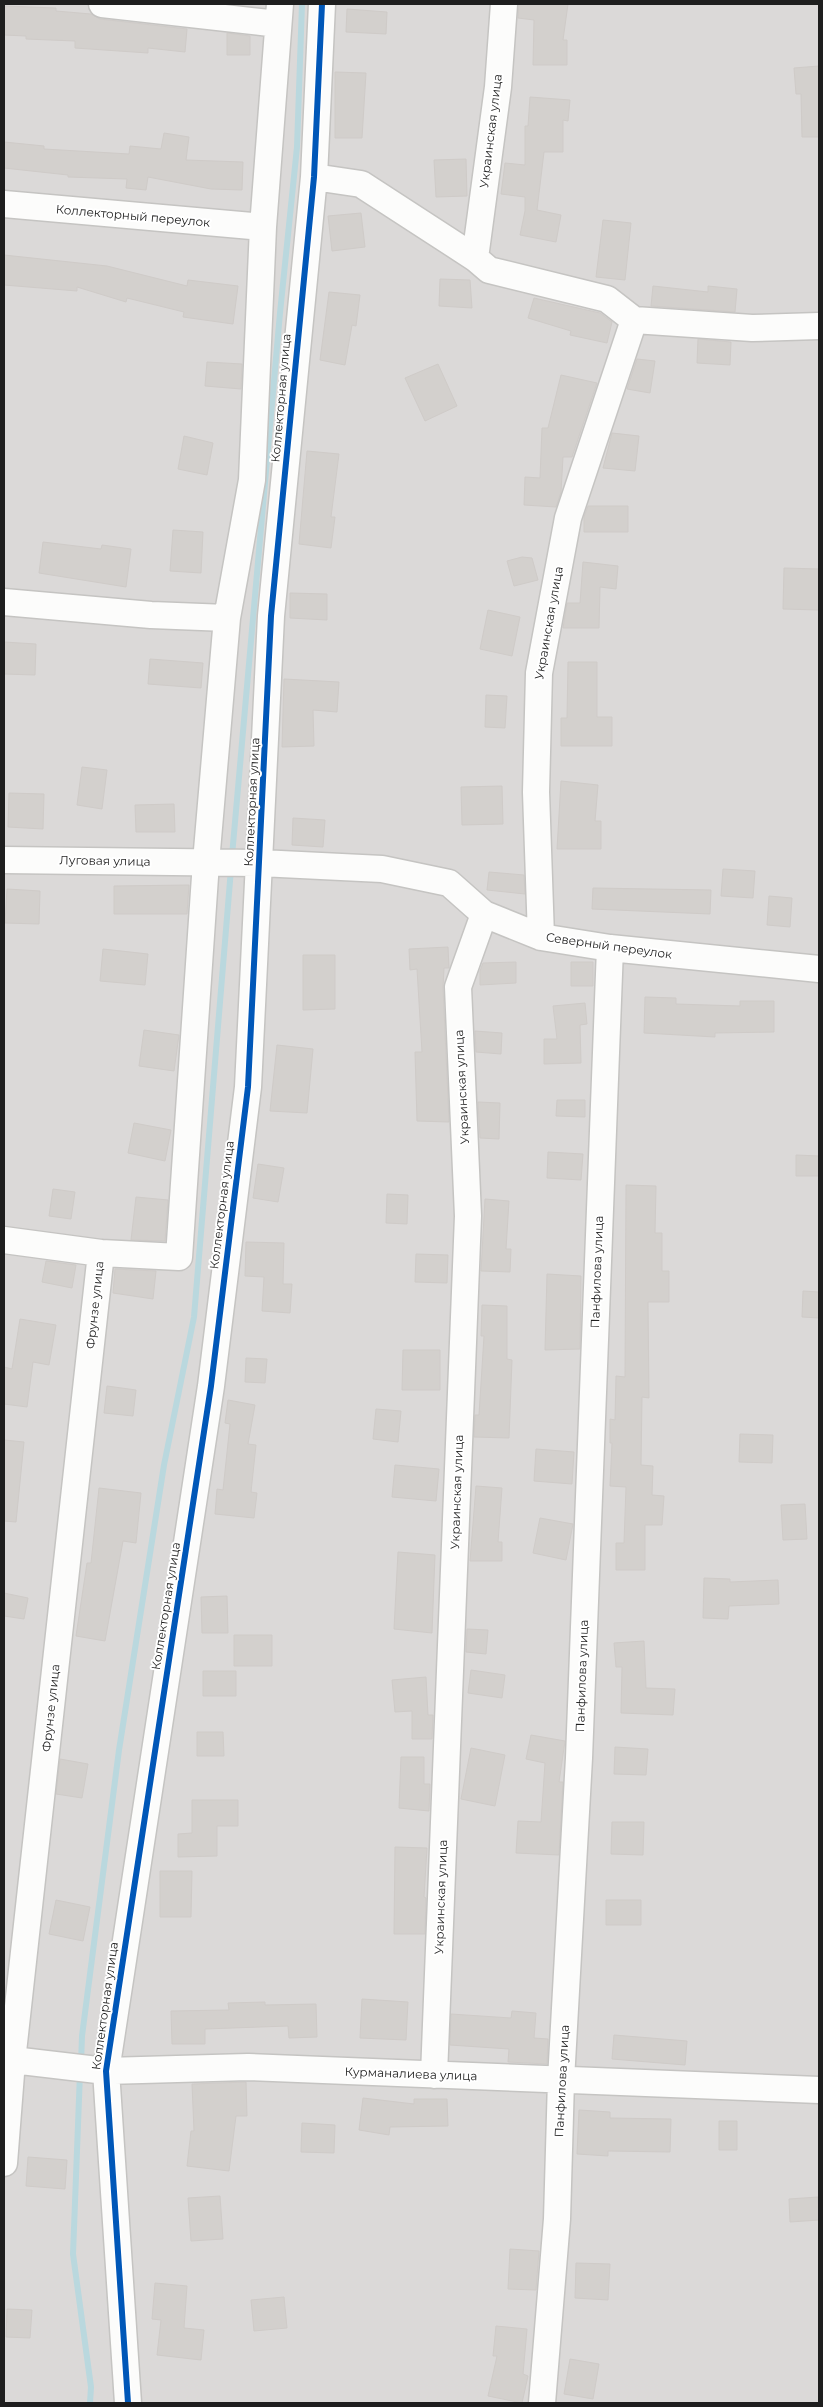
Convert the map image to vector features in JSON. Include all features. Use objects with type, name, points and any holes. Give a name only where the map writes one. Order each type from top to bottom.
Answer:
[{"type":"street","points":[[102,4],[279,14]]},
{"type":"street","name":"Коллекторная улица","points":[[128,2403],[106,2071],[211,1386],[248,1087],[272,616],[314,177],[322,4]]},
{"type":"street","name":"Украинская улица","points":[[475,258],[498,87],[504,4]]},
{"type":"street","name":"Коллекторная улица","points":[[101,1253],[179,1257],[206,862],[226,618],[252,480],[263,226],[279,14]]},
{"type":"street","points":[[314,177],[361,184],[475,258],[488,270],[606,299],[634,320],[752,328],[819,326]]},
{"type":"street","name":"Коллекторный переулок","points":[[4,204],[263,226]]},
{"type":"street","name":"Украинская улица","points":[[541,937],[536,792],[539,673],[568,518],[634,320]]},
{"type":"street","points":[[4,602],[151,615],[226,618]]},
{"type":"street","name":"Луговая улица","points":[[4,860],[206,862]]},
{"type":"street","name":"Северный переулок","points":[[206,862],[260,862],[382,870],[449,882],[484,914],[541,937],[610,948],[819,969]]},
{"type":"street","name":"Украинская улица","points":[[434,2075],[468,1216],[458,987],[484,914]]},
{"type":"street","name":"Панфилова улица","points":[[542,2403],[556,2219],[561,2080],[579,1758],[610,948]]},
{"type":"street","points":[[4,1240],[101,1253]]},
{"type":"street","name":"Фрунзе улица","points":[[4,2163],[8,2060],[101,1253]]},
{"type":"street","name":"Курманалиева улица","points":[[8,2060],[106,2071],[248,2067],[819,2090]]},
{"type":"shaded area","points":[[4,4],[819,4],[819,2403],[4,2403]]},
{"type":"building","points":[[519,4],[568,4],[563,40],[567,40],[567,65],[533,65],[534,20],[518,18]]},
{"type":"building","points":[[4,6],[56,8],[56,11],[91,14],[100,19],[187,29],[185,52],[148,48],[148,53],[75,48],[75,41],[26,39],[26,36],[4,35]]},
{"type":"building","points":[[347,9],[387,12],[386,34],[346,32]]},
{"type":"building","points":[[227,33],[250,36],[250,55],[227,55]]},
{"type":"building","points":[[819,66],[819,137],[802,137],[801,94],[796,94],[794,68]]},
{"type":"building","points":[[335,72],[366,73],[362,138],[335,138]]},
{"type":"building","points":[[530,97],[570,100],[568,121],[563,120],[563,152],[544,152],[537,210],[561,215],[556,242],[520,235],[525,211],[525,197],[501,194],[505,163],[525,165],[525,126],[528,126]]},
{"type":"building","points":[[164,133],[189,137],[186,160],[243,162],[242,190],[211,189],[148,177],[146,190],[126,188],[127,179],[68,177],[68,175],[4,168],[4,142],[44,146],[44,149],[129,154],[130,146],[161,149]]},
{"type":"building","points":[[466,159],[467,196],[436,197],[434,160]]},
{"type":"building","points":[[361,213],[365,247],[332,251],[328,216]]},
{"type":"building","points":[[603,220],[631,223],[625,280],[596,277]]},
{"type":"building","points":[[4,255],[107,266],[187,286],[188,280],[238,286],[233,324],[183,317],[184,312],[127,298],[126,302],[77,287],[77,291],[4,285]]},
{"type":"building","points":[[440,279],[470,280],[472,308],[439,306]]},
{"type":"building","points":[[653,286],[708,292],[708,286],[737,289],[735,312],[651,306]]},
{"type":"building","points":[[329,292],[360,295],[356,326],[352,325],[345,365],[320,360]]},
{"type":"building","points":[[534,298],[600,313],[612,322],[607,343],[570,335],[571,331],[528,318]]},
{"type":"building","points":[[698,339],[731,342],[730,365],[697,363]]},
{"type":"building","points":[[637,359],[655,361],[650,393],[627,389]]},
{"type":"building","points":[[207,362],[242,364],[241,389],[205,386]]},
{"type":"building","points":[[438,364],[457,406],[425,421],[405,378]]},
{"type":"building","points":[[561,375],[597,383],[572,457],[563,457],[561,492],[556,507],[524,505],[525,477],[540,478],[542,428],[548,428]]},
{"type":"building","points":[[612,433],[639,436],[635,471],[603,468]]},
{"type":"building","points":[[184,436],[213,443],[207,475],[178,469]]},
{"type":"building","points":[[307,451],[339,454],[331,517],[335,517],[331,548],[299,544]]},
{"type":"building","points":[[588,506],[628,506],[628,532],[584,532],[584,517]]},
{"type":"building","points":[[173,530],[203,532],[201,573],[170,571]]},
{"type":"building","points":[[43,542],[101,549],[102,545],[131,549],[126,587],[39,573]]},
{"type":"building","points":[[522,557],[532,558],[538,580],[514,586],[507,561]]},
{"type":"building","points":[[583,562],[618,566],[616,589],[600,587],[599,628],[563,628],[567,603],[580,603]]},
{"type":"building","points":[[784,568],[819,569],[819,610],[783,609]]},
{"type":"building","points":[[290,593],[327,594],[327,620],[290,618]]},
{"type":"building","points":[[488,610],[520,617],[512,656],[480,649]]},
{"type":"building","points":[[4,642],[36,644],[35,675],[4,674]]},
{"type":"building","points":[[150,659],[203,663],[201,688],[148,684]]},
{"type":"building","points":[[568,662],[597,662],[597,717],[612,717],[612,746],[561,746],[561,718],[567,718]]},
{"type":"building","points":[[284,679],[339,682],[337,712],[313,710],[314,746],[282,747]]},
{"type":"building","points":[[486,695],[507,696],[505,728],[485,727]]},
{"type":"building","points":[[82,767],[107,770],[102,809],[77,805]]},
{"type":"building","points":[[561,781],[598,785],[595,821],[601,821],[601,849],[557,849]]},
{"type":"building","points":[[502,786],[503,824],[462,825],[461,787]]},
{"type":"building","points":[[9,793],[44,794],[43,829],[8,827]]},
{"type":"building","points":[[174,804],[175,832],[136,832],[135,805]]},
{"type":"building","points":[[293,818],[325,820],[323,847],[292,845]]},
{"type":"building","points":[[723,869],[755,871],[753,898],[721,896]]},
{"type":"building","points":[[489,872],[524,875],[525,894],[487,890]]},
{"type":"building","points":[[189,885],[187,914],[114,914],[114,886]]},
{"type":"building","points":[[593,888],[711,890],[710,914],[592,909]]},
{"type":"building","points":[[7,889],[40,891],[39,924],[5,923]]},
{"type":"building","points":[[769,896],[792,898],[790,927],[767,925]]},
{"type":"building","points":[[448,947],[449,968],[444,968],[443,988],[449,1122],[417,1121],[415,1052],[422,1052],[417,969],[410,970],[409,949]]},
{"type":"building","points":[[103,949],[148,954],[145,985],[100,981]]},
{"type":"building","points":[[303,955],[335,955],[335,1009],[303,1010]]},
{"type":"building","points":[[516,962],[516,983],[480,985],[480,971],[483,963]]},
{"type":"building","points":[[571,962],[593,962],[593,986],[571,986]]},
{"type":"building","points":[[645,997],[676,998],[676,1004],[740,1006],[740,1001],[774,1001],[774,1032],[715,1033],[715,1037],[644,1033]]},
{"type":"building","points":[[585,1003],[587,1024],[580,1025],[581,1063],[544,1064],[544,1039],[557,1039],[553,1006]]},
{"type":"building","points":[[144,1030],[179,1035],[174,1071],[139,1066]]},
{"type":"building","points":[[475,1031],[502,1033],[501,1054],[476,1052]]},
{"type":"building","points":[[277,1045],[313,1049],[307,1113],[270,1111]]},
{"type":"building","points":[[557,1100],[585,1100],[585,1117],[556,1116]]},
{"type":"building","points":[[478,1102],[500,1103],[499,1139],[480,1138]]},
{"type":"building","points":[[134,1123],[171,1130],[165,1161],[128,1153]]},
{"type":"building","points":[[548,1152],[583,1154],[581,1180],[547,1178]]},
{"type":"building","points":[[796,1155],[819,1156],[819,1176],[796,1176]]},
{"type":"building","points":[[258,1164],[284,1168],[278,1202],[253,1198]]},
{"type":"building","points":[[626,1185],[656,1186],[655,1233],[662,1233],[662,1271],[669,1271],[669,1302],[648,1302],[649,1398],[642,1397],[641,1465],[653,1466],[652,1495],[664,1496],[662,1525],[645,1525],[645,1570],[616,1570],[616,1543],[624,1543],[626,1487],[610,1486],[612,1443],[610,1443],[610,1419],[615,1420],[616,1376],[625,1377]]},
{"type":"building","points":[[53,1189],[75,1192],[71,1219],[49,1216]]},
{"type":"building","points":[[387,1194],[408,1195],[407,1224],[386,1223]]},
{"type":"building","points":[[136,1197],[168,1200],[165,1241],[131,1240]]},
{"type":"building","points":[[485,1199],[509,1201],[506,1249],[511,1249],[510,1272],[481,1271]]},
{"type":"building","points":[[246,1242],[284,1243],[283,1284],[292,1284],[290,1313],[262,1311],[264,1277],[245,1276]]},
{"type":"building","points":[[416,1254],[448,1255],[447,1283],[415,1282]]},
{"type":"building","points":[[46,1261],[76,1265],[72,1288],[42,1282]]},
{"type":"building","points":[[115,1269],[156,1271],[153,1299],[113,1293]]},
{"type":"building","points":[[547,1274],[581,1276],[580,1349],[545,1350]]},
{"type":"building","points":[[803,1291],[819,1292],[819,1318],[802,1317]]},
{"type":"building","points":[[482,1305],[507,1306],[507,1359],[512,1360],[509,1438],[474,1437],[475,1415],[479,1415],[484,1336],[481,1336]]},
{"type":"building","points":[[20,1319],[56,1325],[49,1365],[33,1362],[27,1407],[4,1404],[4,1367],[12,1369]]},
{"type":"building","points":[[403,1350],[440,1350],[440,1390],[402,1390]]},
{"type":"building","points":[[246,1358],[267,1359],[265,1383],[245,1382]]},
{"type":"building","points":[[107,1386],[136,1390],[133,1416],[104,1413]]},
{"type":"building","points":[[228,1400],[255,1405],[248,1444],[256,1445],[251,1492],[257,1493],[254,1518],[215,1514],[217,1489],[223,1490],[230,1424],[225,1423]]},
{"type":"building","points":[[376,1409],[401,1411],[398,1442],[373,1439]]},
{"type":"building","points":[[740,1434],[773,1435],[772,1463],[739,1462]]},
{"type":"building","points":[[4,1440],[24,1442],[16,1522],[4,1521]]},
{"type":"building","points":[[536,1449],[574,1452],[572,1484],[534,1481]]},
{"type":"building","points":[[395,1465],[439,1469],[436,1501],[392,1497]]},
{"type":"building","points":[[476,1486],[502,1488],[498,1542],[502,1542],[502,1561],[470,1561]]},
{"type":"building","points":[[99,1488],[141,1493],[136,1543],[123,1541],[105,1641],[76,1636],[87,1563],[91,1563]]},
{"type":"building","points":[[805,1504],[807,1539],[783,1540],[781,1505]]},
{"type":"building","points":[[540,1518],[573,1524],[566,1560],[533,1553]]},
{"type":"building","points":[[398,1552],[435,1555],[432,1633],[394,1629]]},
{"type":"building","points":[[704,1578],[730,1579],[730,1582],[778,1580],[779,1604],[729,1606],[728,1619],[703,1618]]},
{"type":"building","points":[[4,1593],[28,1598],[24,1619],[4,1616]]},
{"type":"building","points":[[227,1596],[228,1633],[202,1633],[201,1597]]},
{"type":"building","points":[[467,1629],[488,1630],[486,1654],[466,1652]]},
{"type":"building","points":[[234,1635],[272,1635],[272,1666],[234,1666]]},
{"type":"building","points":[[644,1641],[646,1688],[675,1689],[673,1715],[621,1713],[622,1667],[616,1667],[614,1643]]},
{"type":"building","points":[[471,1670],[505,1675],[502,1698],[468,1693]]},
{"type":"building","points":[[203,1671],[236,1671],[236,1696],[203,1696]]},
{"type":"building","points":[[426,1677],[428,1715],[433,1715],[432,1739],[412,1739],[412,1711],[395,1712],[392,1680]]},
{"type":"building","points":[[197,1732],[223,1732],[224,1756],[197,1756]]},
{"type":"building","points":[[531,1735],[565,1741],[559,1782],[563,1782],[559,1855],[516,1853],[518,1821],[541,1822],[545,1763],[526,1759]]},
{"type":"building","points":[[615,1747],[648,1749],[646,1775],[614,1774]]},
{"type":"building","points":[[471,1748],[505,1755],[495,1806],[461,1799]]},
{"type":"building","points":[[401,1757],[424,1757],[424,1784],[430,1784],[429,1811],[399,1808]]},
{"type":"building","points":[[60,1759],[88,1764],[82,1798],[56,1794]]},
{"type":"building","points":[[192,1800],[238,1800],[238,1826],[217,1826],[217,1856],[178,1857],[178,1834],[192,1833]]},
{"type":"building","points":[[612,1822],[644,1822],[643,1855],[611,1854]]},
{"type":"building","points":[[395,1847],[427,1848],[424,1897],[426,1898],[425,1934],[394,1934]]},
{"type":"building","points":[[160,1871],[192,1871],[191,1917],[160,1917]]},
{"type":"building","points":[[56,1900],[90,1907],[83,1941],[49,1934]]},
{"type":"building","points":[[606,1900],[641,1900],[641,1925],[606,1925]]},
{"type":"building","points":[[362,1999],[408,2002],[406,2040],[360,2038]]},
{"type":"building","points":[[265,2002],[265,2005],[316,2004],[317,2037],[289,2038],[288,2026],[205,2029],[205,2044],[172,2044],[171,2011],[229,2010],[228,2003]]},
{"type":"building","points":[[512,2011],[536,2013],[534,2038],[548,2039],[547,2064],[508,2062],[509,2049],[450,2045],[451,2014],[511,2018]]},
{"type":"building","points":[[614,2035],[687,2041],[685,2065],[612,2059]]},
{"type":"building","points":[[246,2082],[247,2116],[236,2116],[229,2171],[187,2166],[191,2131],[194,2131],[192,2084]]},
{"type":"building","points":[[363,2098],[414,2104],[414,2099],[447,2099],[448,2126],[390,2127],[389,2135],[359,2130]]},
{"type":"building","points":[[579,2110],[610,2112],[610,2118],[671,2119],[670,2152],[608,2151],[608,2156],[577,2154]]},
{"type":"building","points":[[719,2121],[737,2121],[737,2150],[719,2150]]},
{"type":"building","points":[[302,2123],[335,2125],[334,2153],[301,2152]]},
{"type":"building","points":[[28,2157],[67,2160],[65,2189],[26,2186]]},
{"type":"building","points":[[220,2196],[223,2239],[191,2241],[188,2198]]},
{"type":"building","points":[[818,2197],[819,2220],[790,2222],[789,2199]]},
{"type":"building","points":[[510,2249],[539,2251],[536,2290],[508,2289]]},
{"type":"building","points":[[576,2263],[610,2264],[608,2300],[575,2298]]},
{"type":"building","points":[[155,2283],[187,2286],[184,2328],[204,2330],[201,2360],[157,2355],[161,2320],[152,2319]]},
{"type":"building","points":[[284,2297],[287,2328],[254,2331],[251,2300]]},
{"type":"building","points":[[7,2309],[32,2310],[30,2338],[6,2337]]},
{"type":"building","points":[[496,2326],[527,2329],[523,2374],[528,2376],[522,2403],[488,2396],[497,2356],[493,2356]]},
{"type":"building","points":[[570,2359],[599,2364],[593,2399],[564,2394]]},
{"type":"waterway","points":[[232,856],[280,313],[297,147],[302,4]]},
{"type":"waterway","points":[[81,2063],[82,2036],[119,1750],[164,1465],[194,1317],[231,869]]},
{"type":"waterway","points":[[80,2073],[73,2254],[91,2387],[90,2403]]},
{"type":"cycle path","points":[[128,2403],[106,2071],[211,1386],[248,1087],[271,616],[314,177],[322,4]]}]
